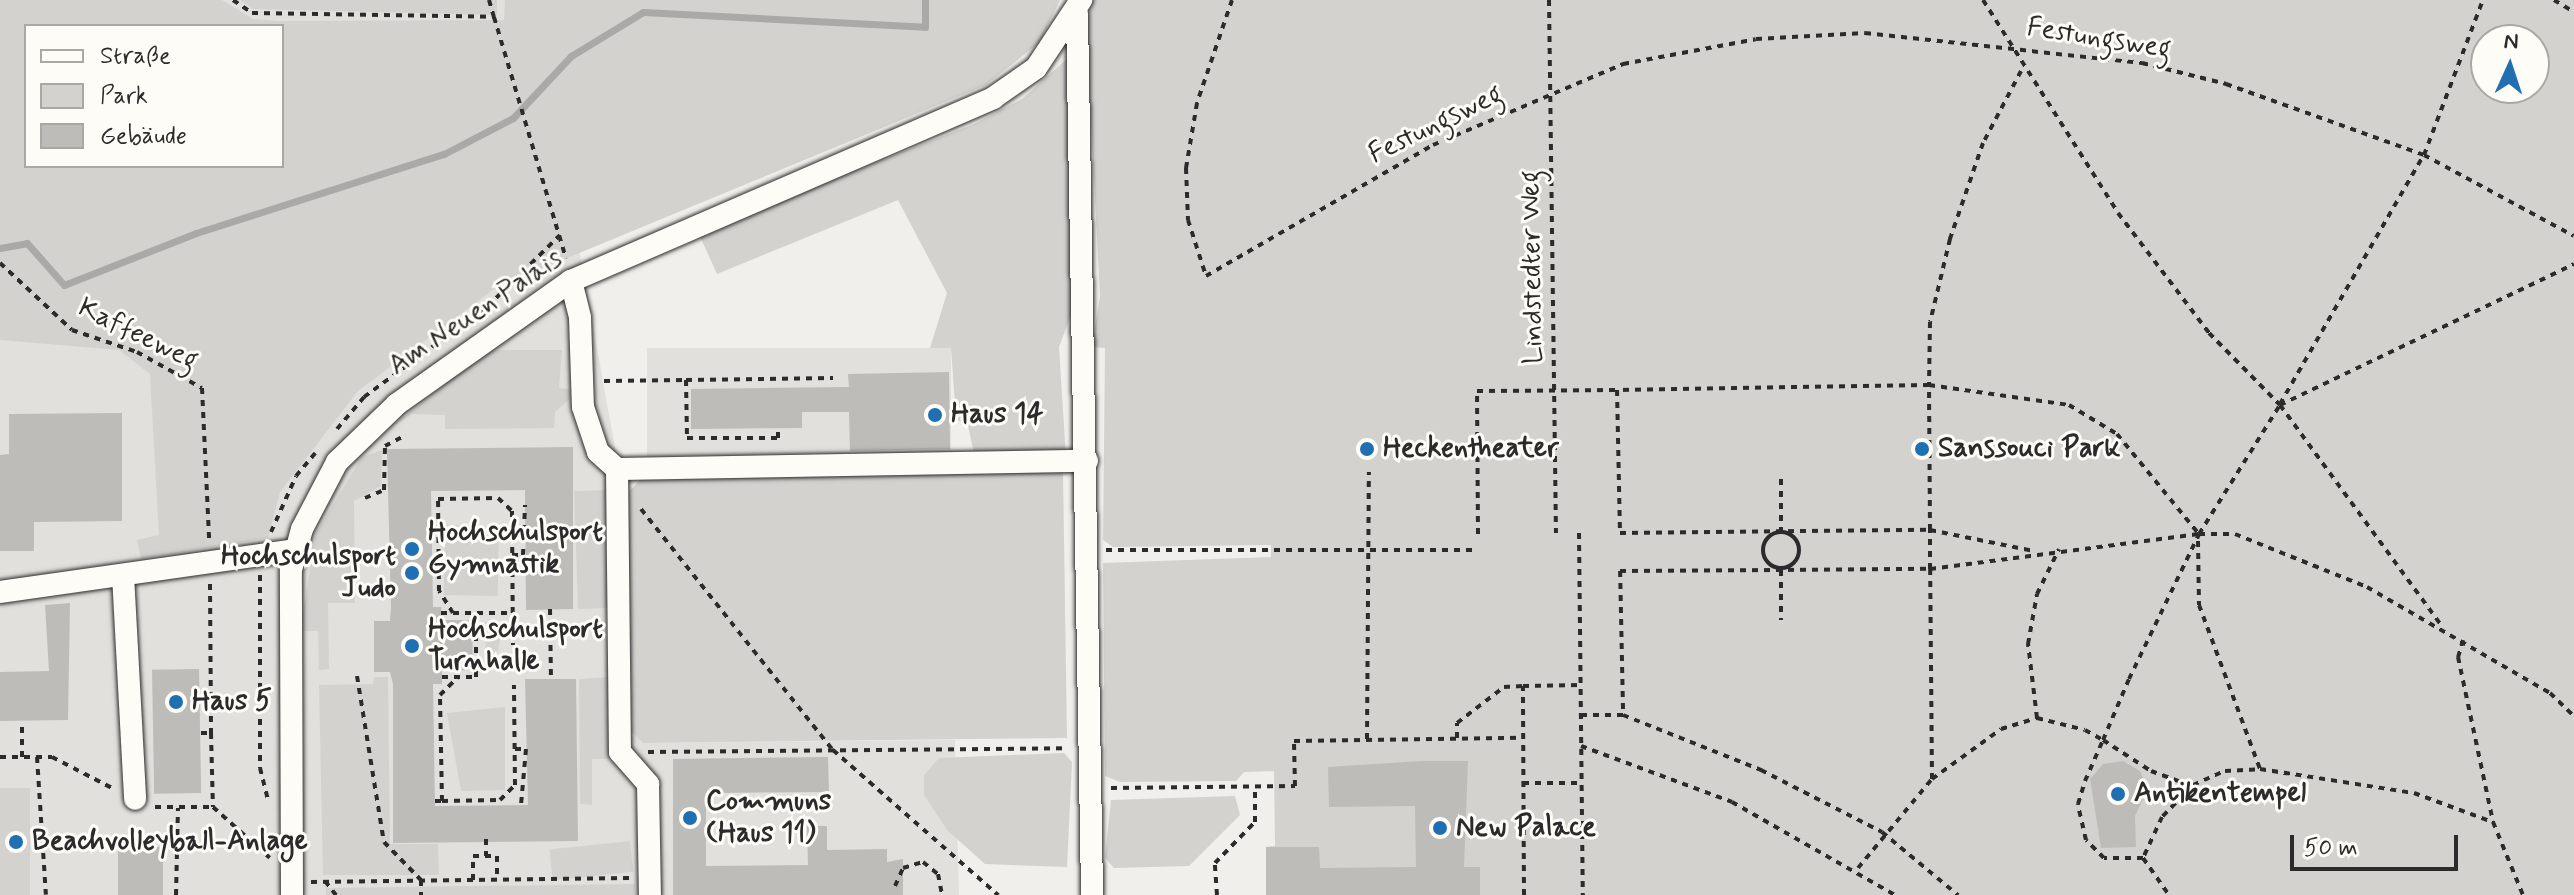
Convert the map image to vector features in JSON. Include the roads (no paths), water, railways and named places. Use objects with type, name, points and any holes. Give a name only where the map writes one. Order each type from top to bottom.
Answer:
[{"type":"street","name":"Am Neuen Palais","points":[[292,888],[288,614],[296,550],[337,462],[397,404],[571,281],[993,98],[1036,68],[1079,7]]},
{"type":"street","points":[[1079,7],[1092,895]]},
{"type":"street","points":[[571,281],[590,436],[617,469],[620,752],[648,784],[650,887]]},
{"type":"street","points":[[617,469],[1087,461]]},
{"type":"street","points":[[0,592],[296,550]]},
{"type":"street","points":[[123,575],[135,799]]},
{"type":"waterway","points":[[0,248],[27,243],[64,285],[196,233],[444,154],[513,118],[571,56],[643,12],[925,27],[925,0]]},
{"type":"place","name":"Haus 14","points":[[935,415]]},
{"type":"place","name":"Heckentheater","points":[[1367,449]]},
{"type":"place","name":"Sanssouci Park","points":[[1922,449]]},
{"type":"place","name":"Hochschulsport Gymnastik","points":[[412,549]]},
{"type":"place","name":"Hochschulsport Judo","points":[[412,573]]},
{"type":"place","name":"Hochschulsport Turnhalle","points":[[412,646]]},
{"type":"place","name":"Haus 5","points":[[176,702]]},
{"type":"place","name":"Antikentempel","points":[[2118,794]]},
{"type":"place","name":"Communs (Haus 11)","points":[[690,818]]},
{"type":"place","name":"New Palace","points":[[1440,828]]},
{"type":"place","name":"Beachvolleyball-Anlage","points":[[16,842]]}]
